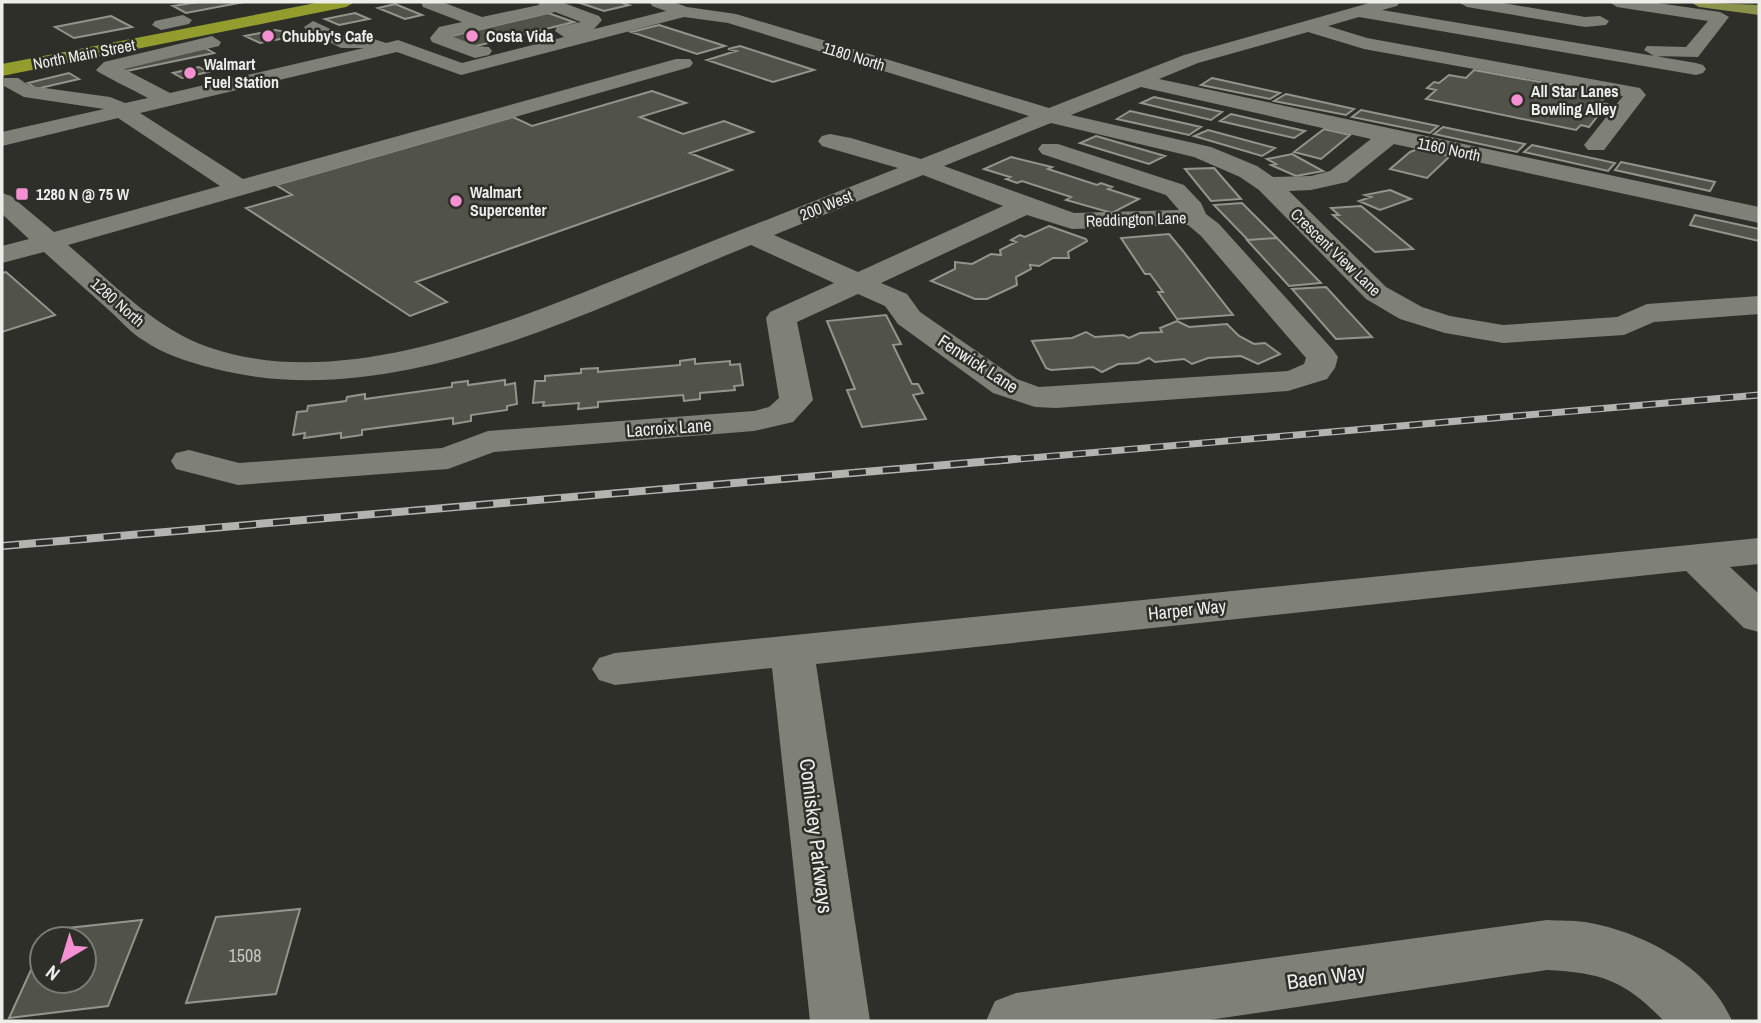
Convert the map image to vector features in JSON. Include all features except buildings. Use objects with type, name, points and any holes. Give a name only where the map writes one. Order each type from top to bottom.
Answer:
[{"type":"highway","points":[[208,36],[346,2]]},
{"type":"highway","name":"North Main Street","points":[[6,76],[164,31]]},
{"type":"main road","points":[[1699,2],[1759,10]]},
{"type":"street","points":[[427,25],[446,9],[477,2]]},
{"type":"street","points":[[446,9],[525,2]]},
{"type":"street","name":"1180 North","points":[[658,2],[684,12],[730,18],[1050,116]]},
{"type":"street","name":"200 West","points":[[254,367],[300,370],[354,368],[415,359],[468,345],[517,329],[1191,59],[1263,36],[1362,12],[1391,2]]},
{"type":"street","points":[[1467,2],[1538,14],[1598,15]]},
{"type":"street","points":[[1512,38],[1553,2]]},
{"type":"street","points":[[1362,12],[1512,38],[1670,53],[1691,53],[1720,18],[1617,2]]},
{"type":"street","points":[[551,4],[593,20],[587,26],[475,52],[439,38],[446,31],[551,4]]},
{"type":"street","points":[[446,9],[481,23]]},
{"type":"street","points":[[2,139],[398,46],[461,69],[612,37],[684,12]]},
{"type":"street","points":[[1563,41],[1598,15]]},
{"type":"street","points":[[164,31],[183,20]]},
{"type":"street","points":[[1309,26],[1376,45],[1633,92],[1635,95],[1596,145]]},
{"type":"street","points":[[313,27],[348,44],[404,31]]},
{"type":"street","points":[[736,36],[765,29]]},
{"type":"street","points":[[164,31],[208,36]]},
{"type":"street","points":[[168,101],[119,74],[106,70],[111,66],[208,36]]},
{"type":"street","points":[[361,41],[387,49]]},
{"type":"street","points":[[1563,41],[1696,69]]},
{"type":"street","points":[[1191,59],[1227,70]]},
{"type":"street","points":[[2,255],[683,63]]},
{"type":"street","points":[[249,64],[272,76]]},
{"type":"street","points":[[6,76],[24,91],[102,101],[125,111],[240,188]]},
{"type":"street","name":"1160 North","points":[[1140,80],[1188,93],[1759,215]]},
{"type":"street","name":"Crescent View Lane","points":[[1050,116],[1086,126],[1135,133],[1225,160],[1253,173],[1376,293],[1411,313],[1445,324],[1503,334],[1624,326],[1647,313],[1759,305]]},
{"type":"street","points":[[2,119],[2,124]]},
{"type":"street","points":[[1268,186],[1311,183],[1338,177],[1389,136]]},
{"type":"street","name":"Reddington Lane","points":[[830,141],[922,166],[1072,221],[1194,217],[1210,230],[1322,357],[1322,365],[1315,373]]},
{"type":"street","points":[[1050,149],[1175,190],[1192,208],[1194,217]]},
{"type":"street","name":"Lacroix Lane","points":[[189,461],[238,474],[448,458],[488,442],[754,421],[781,415],[796,400],[781,318],[1025,206]]},
{"type":"street","name":"1280 North","points":[[5,207],[154,334],[205,358],[254,367]]},
{"type":"street","name":"Fenwick Lane","points":[[751,235],[895,300],[909,318],[1005,386],[1035,397],[1056,398],[1288,381],[1315,373]]},
{"type":"street","name":"Harper Way","points":[[615,669],[1759,551]]},
{"type":"street","points":[[1695,558],[1759,618]]},
{"type":"street","name":"Comiskey Parkways","points":[[792,651],[840,1021]]},
{"type":"street","name":"Baen Way","points":[[1016,1021],[1547,945],[1586,947],[1634,964],[1670,988],[1702,1021]]},
{"type":"railway","points":[[995,461],[1759,395]]},
{"type":"railway","points":[[2,546],[1015,459]]},
{"type":"place","name":"Chubby's Cafe","points":[[268,36]]},
{"type":"place","name":"Costa Vida","points":[[472,36]]},
{"type":"place","name":"Walmart Fuel Station","points":[[190,73]]},
{"type":"place","name":"All Star Lanes Bowling Alley","points":[[1517,100]]},
{"type":"place","name":"1280 N @ 75 W","points":[[22,194]]},
{"type":"place","name":"Walmart Supercenter","points":[[456,201]]}]
